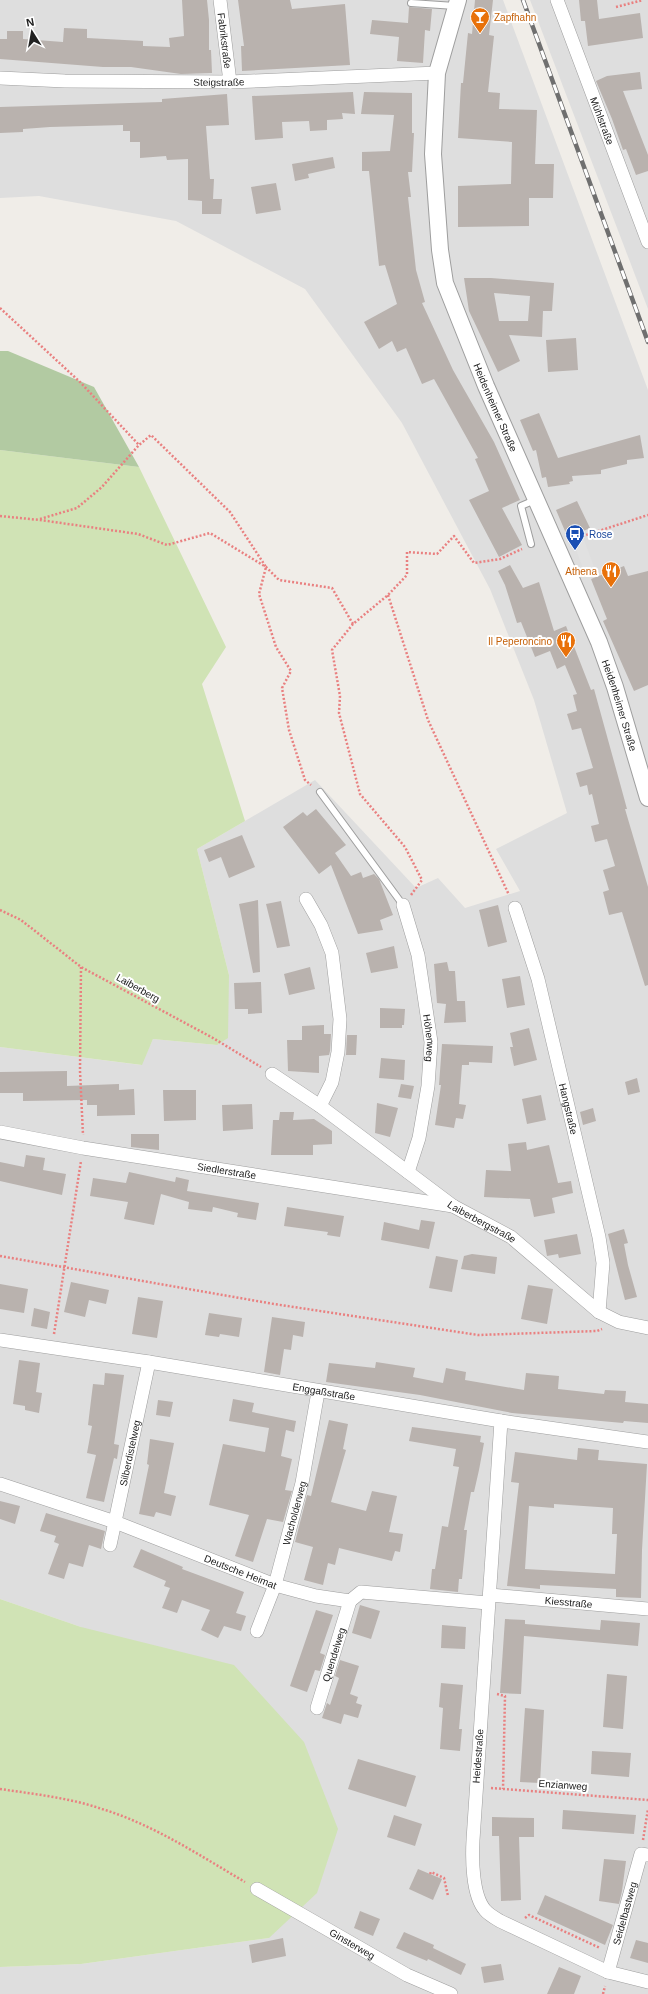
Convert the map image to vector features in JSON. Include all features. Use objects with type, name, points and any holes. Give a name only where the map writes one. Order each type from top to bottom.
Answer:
[{"type":"street","name":"Fabrikstraße","points":[[220,0],[230,82]]},
{"type":"street","name":"Mühlstraße","points":[[557,0],[648,242]]},
{"type":"street","name":"Heidenheimer Straße","points":[[457,3],[437,73],[433,154],[440,250],[445,283],[486,386],[535,500],[599,642],[616,687],[648,798]]},
{"type":"street","name":"Steigstraße","points":[[0,78],[65,81],[230,82],[437,73]]},
{"type":"street","points":[[306,899],[321,925],[332,953],[340,1019],[338,1052],[332,1082],[320,1106]]},
{"type":"street","name":"Höhenweg","points":[[403,905],[418,955],[431,1042],[428,1086],[422,1123],[419,1138],[408,1172]]},
{"type":"street","name":"Hangstraße","points":[[515,908],[538,979],[599,1237],[603,1263],[599,1312]]},
{"type":"street","name":"Laiberbergstraße","points":[[272,1074],[320,1106],[453,1206],[511,1237],[599,1312],[619,1322],[648,1328]]},
{"type":"street","name":"Siedlerstraße","points":[[0,1132],[83,1148],[453,1206]]},
{"type":"street","name":"Enggaßstraße","points":[[0,1340],[52,1349],[149,1362],[318,1392],[501,1421],[648,1442]]},
{"type":"street","name":"Silberdistelweg","points":[[110,1545],[149,1362]]},
{"type":"street","name":"Wacholderweg","points":[[257,1631],[275,1586],[302,1483],[318,1392]]},
{"type":"street","name":"Heidestraße","points":[[501,1421],[476,1786],[472,1864],[476,1890],[484,1910],[500,1921],[608,1972],[648,1982]]},
{"type":"street","name":"Deutsche Heimat","points":[[0,1484],[115,1522],[275,1586],[316,1596],[350,1601]]},
{"type":"street","points":[[350,1601],[361,1592],[489,1599]]},
{"type":"street","name":"Kiesstraße","points":[[489,1599],[648,1609]]},
{"type":"street","name":"Quendelweg","points":[[317,1708],[350,1601]]},
{"type":"street","name":"Seidelbastweg","points":[[608,1972],[645,1854]]},
{"type":"street","name":"Ginsterweg","points":[[257,1889],[406,1975],[451,1994]]},
{"type":"lane","points":[[411,3],[457,3]]},
{"type":"lane","points":[[531,544],[521,506],[535,500]]},
{"type":"lane","points":[[320,792],[403,905]]},
{"type":"path","points":[[616,7],[643,0]]},
{"type":"path","points":[[0,308],[80,382],[139,445]]},
{"type":"path","points":[[40,520],[77,508],[102,487],[139,445],[151,435],[230,512],[266,567],[279,580],[332,588],[353,624]]},
{"type":"path","points":[[584,536],[648,515]]},
{"type":"path","points":[[0,516],[40,520],[138,534],[167,545],[210,532],[266,567]]},
{"type":"path","points":[[422,880],[405,846],[360,794],[339,713],[340,696],[332,650],[353,624],[388,595],[407,575],[408,552],[437,554],[454,536],[474,563],[500,560],[531,544]]},
{"type":"path","points":[[266,567],[259,594],[276,647],[291,671],[282,688],[289,730],[304,780],[320,792]]},
{"type":"path","points":[[388,595],[428,720],[515,908]]},
{"type":"path","name":"Laiberberg","points":[[0,910],[21,920],[81,967],[213,1038],[272,1074]]},
{"type":"path","points":[[52,1349],[83,1148],[80,1071],[81,967]]},
{"type":"path","points":[[0,1256],[274,1304],[478,1335],[598,1331],[619,1322]]},
{"type":"path","points":[[483,1691],[505,1696],[503,1789]]},
{"type":"path","name":"Enzianweg","points":[[476,1786],[648,1800]]},
{"type":"path","points":[[0,1790],[36,1795],[101,1808],[157,1831],[257,1889]]},
{"type":"path","points":[[645,1854],[648,1809]]},
{"type":"path","points":[[430,1874],[431,1872],[444,1878],[448,1896]]},
{"type":"path","points":[[517,1929],[521,1922],[529,1915],[613,1954]]},
{"type":"path","points":[[585,1941],[586,1937]]},
{"type":"shaded area","points":[[0,0],[503,0],[648,390],[648,1994],[0,1994],[0,1967],[81,1964],[269,1938],[81,1627],[0,1599],[0,1047],[141,1065],[153,1039],[217,1045],[229,975],[197,849],[315,780],[416,888],[438,878],[465,908],[520,891],[496,849],[567,813],[534,700],[490,589],[402,423],[305,289],[176,221],[39,196],[0,198]]},
{"type":"shaded area","points":[[530,0],[648,0],[648,309]]},
{"type":"shaded area","points":[[584,540],[594,567],[584,571],[574,544]]},
{"type":"green space","points":[[0,351],[8,351],[94,387],[139,467],[0,450]]},
{"type":"green space","points":[[0,450],[139,467],[226,647],[202,684],[245,821],[197,849],[229,975],[228,1038],[217,1045],[153,1039],[142,1065],[0,1047]]},
{"type":"green space","points":[[0,1599],[81,1627],[234,1665],[304,1742],[338,1829],[317,1893],[269,1938],[81,1964],[0,1967]]},
{"type":"building","points":[[182,0],[207,0],[209,50],[211,50],[212,73],[181,74],[131,67],[103,67],[0,59],[0,39],[7,39],[7,31],[23,31],[23,39],[63,42],[64,28],[87,29],[87,38],[143,41],[143,46],[170,47],[169,38],[184,36]]},
{"type":"building","points":[[238,0],[290,0],[292,9],[345,4],[350,65],[242,71],[241,46],[244,46]]},
{"type":"building","points":[[475,0],[493,0],[489,35],[494,36],[488,92],[500,93],[499,109],[537,110],[535,164],[554,164],[553,198],[529,198],[529,226],[458,227],[458,186],[511,184],[512,142],[458,138],[461,83],[463,83],[468,33],[472,34]]},
{"type":"building","points":[[579,0],[597,0],[599,19],[640,13],[643,38],[588,46],[585,21],[581,21]]},
{"type":"building","points":[[409,7],[432,9],[430,31],[425,30],[423,63],[397,61],[399,37],[370,34],[372,20],[408,23]]},
{"type":"building","points":[[640,72],[642,89],[623,91],[648,155],[648,171],[636,175],[626,149],[623,150],[596,81],[607,76]]},
{"type":"building","points":[[353,92],[355,114],[342,113],[343,119],[327,120],[327,130],[310,131],[309,121],[282,122],[283,138],[255,140],[252,96]]},
{"type":"building","points":[[364,92],[412,93],[412,133],[414,133],[412,172],[408,172],[411,197],[408,197],[416,270],[425,302],[422,303],[453,370],[494,442],[520,500],[502,508],[522,545],[499,557],[469,500],[489,491],[475,459],[478,458],[434,379],[422,384],[406,348],[397,352],[392,341],[379,349],[364,322],[397,304],[385,265],[379,266],[369,171],[362,171],[362,152],[390,151],[394,115],[361,114]]},
{"type":"building","points":[[227,94],[229,125],[206,126],[210,179],[214,179],[213,199],[222,199],[221,214],[202,214],[202,201],[188,200],[188,159],[167,160],[166,156],[140,158],[140,142],[130,142],[130,131],[123,131],[123,125],[50,127],[23,129],[23,132],[0,133],[0,107],[162,102],[162,99]]},
{"type":"building","points":[[333,157],[335,168],[308,174],[309,178],[295,181],[292,164]]},
{"type":"building","points":[[276,183],[281,210],[256,214],[251,187]]},
{"type":"building","points":[[464,278],[491,278],[554,283],[552,311],[543,311],[542,337],[509,335],[520,361],[498,372],[469,311]],"holes":[[[494,293],[530,296],[528,321],[499,321]]]},
{"type":"building","points":[[576,338],[578,370],[548,372],[546,340]]},
{"type":"building","points":[[539,413],[558,458],[640,435],[644,458],[627,460],[627,464],[601,470],[601,474],[572,476],[573,481],[569,482],[570,484],[548,487],[546,477],[542,478],[536,450],[533,451],[520,420]]},
{"type":"building","points":[[577,501],[590,528],[568,538],[556,510]]},
{"type":"building","points":[[510,565],[523,588],[539,582],[554,631],[566,626],[591,690],[594,689],[627,809],[625,809],[648,887],[648,985],[645,986],[622,912],[609,915],[603,892],[609,890],[603,870],[615,866],[607,839],[595,842],[591,826],[599,824],[592,794],[589,795],[587,785],[580,787],[576,773],[593,768],[581,728],[572,730],[567,714],[577,711],[573,695],[577,694],[565,665],[557,669],[550,651],[535,657],[521,622],[517,623],[505,585],[498,571]]},
{"type":"building","points":[[624,566],[628,576],[648,571],[648,685],[634,691],[603,621],[607,619],[591,579]]},
{"type":"building","points":[[316,809],[346,845],[335,853],[351,876],[361,872],[363,878],[374,874],[379,879],[393,915],[380,920],[383,930],[358,934],[331,865],[319,874],[283,827],[303,812],[307,816]]},
{"type":"building","points":[[242,835],[255,867],[229,878],[221,857],[209,862],[204,850]]},
{"type":"building","points":[[258,900],[260,972],[253,973],[239,904]]},
{"type":"building","points":[[281,901],[290,946],[277,948],[266,904]]},
{"type":"building","points":[[498,905],[507,942],[488,947],[479,910]]},
{"type":"building","points":[[394,946],[398,968],[371,973],[366,953]]},
{"type":"building","points":[[447,962],[449,971],[455,971],[457,1001],[465,1001],[466,1022],[444,1023],[446,1004],[437,1003],[434,964]]},
{"type":"building","points":[[310,967],[315,989],[289,995],[284,974]]},
{"type":"building","points":[[520,976],[525,1005],[507,1008],[502,979]]},
{"type":"building","points":[[261,982],[262,1013],[248,1014],[248,1009],[235,1009],[234,983]]},
{"type":"building","points":[[380,1008],[405,1009],[404,1025],[402,1025],[402,1028],[380,1028]]},
{"type":"building","points":[[324,1025],[324,1034],[331,1034],[330,1051],[329,1055],[319,1056],[319,1073],[288,1071],[287,1040],[302,1040],[302,1026]]},
{"type":"building","points":[[529,1028],[537,1060],[514,1066],[510,1047],[513,1047],[510,1033]]},
{"type":"building","points":[[347,1035],[357,1035],[356,1055],[346,1055]]},
{"type":"building","points":[[442,1044],[493,1046],[492,1063],[469,1062],[469,1065],[462,1065],[459,1104],[466,1105],[463,1119],[456,1118],[454,1128],[435,1125],[441,1085],[439,1085]]},
{"type":"building","points":[[381,1058],[405,1060],[404,1080],[379,1078]]},
{"type":"building","points":[[67,1071],[67,1086],[119,1084],[119,1090],[134,1089],[135,1115],[97,1116],[97,1105],[87,1105],[87,1100],[23,1101],[23,1093],[0,1093],[0,1072]]},
{"type":"building","points":[[637,1078],[640,1092],[628,1095],[625,1082]]},
{"type":"building","points":[[401,1084],[414,1086],[411,1099],[398,1097]]},
{"type":"building","points":[[163,1090],[196,1090],[196,1120],[164,1121]]},
{"type":"building","points":[[541,1095],[546,1120],[527,1124],[522,1099]]},
{"type":"building","points":[[377,1103],[398,1108],[390,1137],[375,1133]]},
{"type":"building","points":[[252,1104],[253,1129],[223,1131],[222,1105]]},
{"type":"building","points":[[593,1108],[596,1121],[583,1125],[580,1112]]},
{"type":"building","points":[[280,1112],[294,1112],[293,1120],[314,1119],[332,1131],[332,1144],[313,1145],[313,1155],[271,1155],[273,1120],[279,1120]]},
{"type":"building","points":[[131,1134],[159,1134],[159,1150],[131,1147]]},
{"type":"building","points":[[526,1142],[527,1150],[549,1145],[558,1183],[571,1181],[573,1193],[552,1198],[555,1213],[534,1217],[530,1199],[484,1197],[486,1170],[511,1171],[508,1144]]},
{"type":"building","points":[[26,1155],[45,1158],[43,1170],[66,1174],[62,1195],[0,1181],[0,1162],[24,1167]]},
{"type":"building","points":[[129,1172],[175,1182],[176,1177],[189,1180],[187,1191],[259,1203],[256,1220],[237,1217],[238,1213],[213,1207],[212,1212],[188,1209],[189,1202],[161,1194],[154,1225],[124,1219],[128,1202],[90,1196],[93,1178],[126,1183]]},
{"type":"building","points":[[287,1207],[344,1216],[340,1237],[327,1235],[328,1232],[284,1226]]},
{"type":"building","points":[[421,1220],[435,1222],[429,1249],[381,1240],[384,1222],[419,1230]]},
{"type":"building","points":[[624,1229],[628,1243],[624,1244],[628,1265],[637,1297],[625,1300],[608,1234]]},
{"type":"building","points":[[577,1234],[581,1254],[559,1258],[558,1254],[547,1256],[544,1240]]},
{"type":"building","points":[[472,1254],[497,1257],[495,1274],[461,1269],[464,1256]]},
{"type":"building","points":[[436,1256],[458,1260],[452,1292],[429,1288]]},
{"type":"building","points":[[71,1282],[109,1290],[106,1304],[89,1300],[85,1317],[64,1312]]},
{"type":"building","points":[[0,1284],[28,1289],[24,1313],[0,1309]]},
{"type":"building","points":[[528,1285],[553,1289],[547,1324],[521,1319]]},
{"type":"building","points":[[138,1297],[163,1301],[157,1338],[132,1334]]},
{"type":"building","points":[[34,1308],[50,1312],[47,1329],[31,1326]]},
{"type":"building","points":[[209,1313],[242,1318],[239,1337],[220,1334],[219,1337],[205,1335]]},
{"type":"building","points":[[272,1317],[305,1322],[303,1337],[293,1335],[291,1350],[284,1349],[280,1375],[264,1372]]},
{"type":"building","points":[[19,1360],[40,1363],[36,1392],[42,1393],[39,1413],[25,1410],[25,1406],[13,1404]]},
{"type":"building","points":[[376,1362],[415,1368],[413,1377],[443,1383],[446,1368],[466,1372],[465,1380],[524,1390],[526,1373],[559,1376],[558,1389],[604,1394],[605,1390],[626,1391],[625,1402],[648,1404],[648,1423],[624,1421],[623,1423],[512,1413],[420,1395],[326,1382],[329,1363],[375,1368]]},
{"type":"building","points":[[105,1373],[124,1375],[114,1444],[119,1445],[117,1459],[114,1458],[104,1502],[86,1498],[96,1455],[87,1453],[92,1426],[88,1425],[93,1384],[104,1385]]},
{"type":"building","points":[[233,1399],[254,1403],[252,1412],[296,1421],[294,1432],[286,1430],[281,1456],[292,1459],[285,1490],[292,1491],[283,1522],[267,1519],[253,1562],[235,1556],[249,1515],[209,1505],[223,1444],[265,1452],[269,1428],[229,1421]]},
{"type":"building","points":[[158,1400],[173,1402],[170,1417],[156,1415]]},
{"type":"building","points":[[329,1420],[348,1424],[343,1449],[346,1450],[331,1502],[366,1511],[372,1491],[397,1496],[389,1532],[403,1534],[400,1552],[395,1551],[392,1561],[339,1548],[335,1565],[328,1563],[323,1585],[304,1580],[313,1547],[295,1542],[307,1495],[311,1496]]},
{"type":"building","points":[[412,1427],[481,1436],[480,1442],[484,1443],[474,1492],[471,1492],[464,1530],[467,1530],[462,1579],[459,1579],[458,1592],[430,1589],[432,1569],[435,1569],[442,1526],[448,1527],[459,1467],[453,1466],[456,1449],[409,1441]]},
{"type":"building","points":[[150,1439],[174,1443],[164,1493],[176,1496],[171,1516],[156,1512],[154,1517],[139,1514],[149,1465],[147,1464]]},
{"type":"building","points":[[578,1448],[599,1450],[598,1460],[647,1464],[641,1598],[616,1597],[616,1589],[540,1585],[540,1589],[507,1586],[519,1483],[511,1482],[515,1452],[577,1460]],"holes":[[[554,1504],[613,1508],[612,1534],[617,1534],[615,1574],[525,1569],[529,1506],[554,1508]]]},
{"type":"building","points":[[0,1501],[20,1506],[15,1524],[0,1519]]},
{"type":"building","points":[[46,1513],[105,1531],[101,1549],[89,1545],[83,1567],[69,1563],[64,1579],[48,1574],[59,1544],[54,1542],[56,1536],[40,1531]]},
{"type":"building","points":[[141,1549],[183,1567],[182,1569],[244,1592],[236,1613],[246,1616],[241,1631],[224,1626],[218,1638],[201,1630],[210,1610],[182,1600],[177,1613],[162,1608],[170,1588],[164,1586],[166,1581],[133,1567]]},
{"type":"building","points":[[360,1605],[380,1611],[371,1639],[352,1633]]},
{"type":"building","points":[[316,1610],[333,1615],[320,1653],[325,1655],[320,1671],[315,1670],[307,1692],[290,1686]]},
{"type":"building","points":[[505,1619],[525,1620],[525,1624],[600,1630],[601,1620],[640,1623],[638,1646],[524,1636],[521,1694],[500,1693]]},
{"type":"building","points":[[442,1625],[466,1627],[465,1649],[441,1648]]},
{"type":"building","points":[[340,1660],[359,1666],[350,1694],[358,1697],[356,1703],[362,1705],[358,1718],[344,1714],[341,1724],[322,1718],[327,1703],[330,1705],[339,1678],[335,1676]]},
{"type":"building","points":[[607,1674],[627,1676],[623,1729],[603,1727]]},
{"type":"building","points":[[441,1683],[463,1685],[459,1729],[462,1729],[460,1751],[440,1749],[443,1708],[439,1707]]},
{"type":"building","points":[[525,1708],[544,1710],[540,1783],[520,1782]]},
{"type":"building","points":[[592,1751],[631,1753],[629,1777],[591,1774]]},
{"type":"building","points":[[358,1759],[416,1776],[406,1807],[348,1789]]},
{"type":"building","points":[[563,1810],[636,1815],[634,1834],[562,1829]]},
{"type":"building","points":[[394,1815],[422,1824],[415,1846],[387,1837]]},
{"type":"building","points":[[492,1817],[534,1818],[534,1837],[519,1837],[521,1900],[501,1901],[499,1836],[492,1836]]},
{"type":"building","points":[[604,1859],[626,1861],[619,1904],[599,1901]]},
{"type":"building","points":[[418,1869],[442,1879],[433,1900],[409,1889]]},
{"type":"building","points":[[545,1895],[613,1925],[605,1945],[537,1914]]},
{"type":"building","points":[[360,1911],[380,1919],[373,1936],[354,1928]]},
{"type":"building","points":[[404,1932],[434,1945],[433,1948],[466,1964],[461,1975],[428,1959],[427,1961],[396,1948]]},
{"type":"building","points":[[283,1938],[286,1956],[252,1963],[249,1945]]},
{"type":"building","points":[[636,1940],[648,1943],[648,1963],[630,1958]]},
{"type":"building","points":[[501,1964],[504,1980],[484,1983],[481,1967]]},
{"type":"building","points":[[559,1967],[581,1976],[574,1994],[547,1994]]},
{"type":"railway","points":[[523,0],[648,342]]},
{"type":"place","name":"Zapfhahn","points":[[480,34]]},
{"type":"place","name":"Rose","points":[[575,551]]},
{"type":"place","name":"Athena","points":[[611,588]]},
{"type":"place","name":"Il Peperoncino","points":[[566,658]]}]
